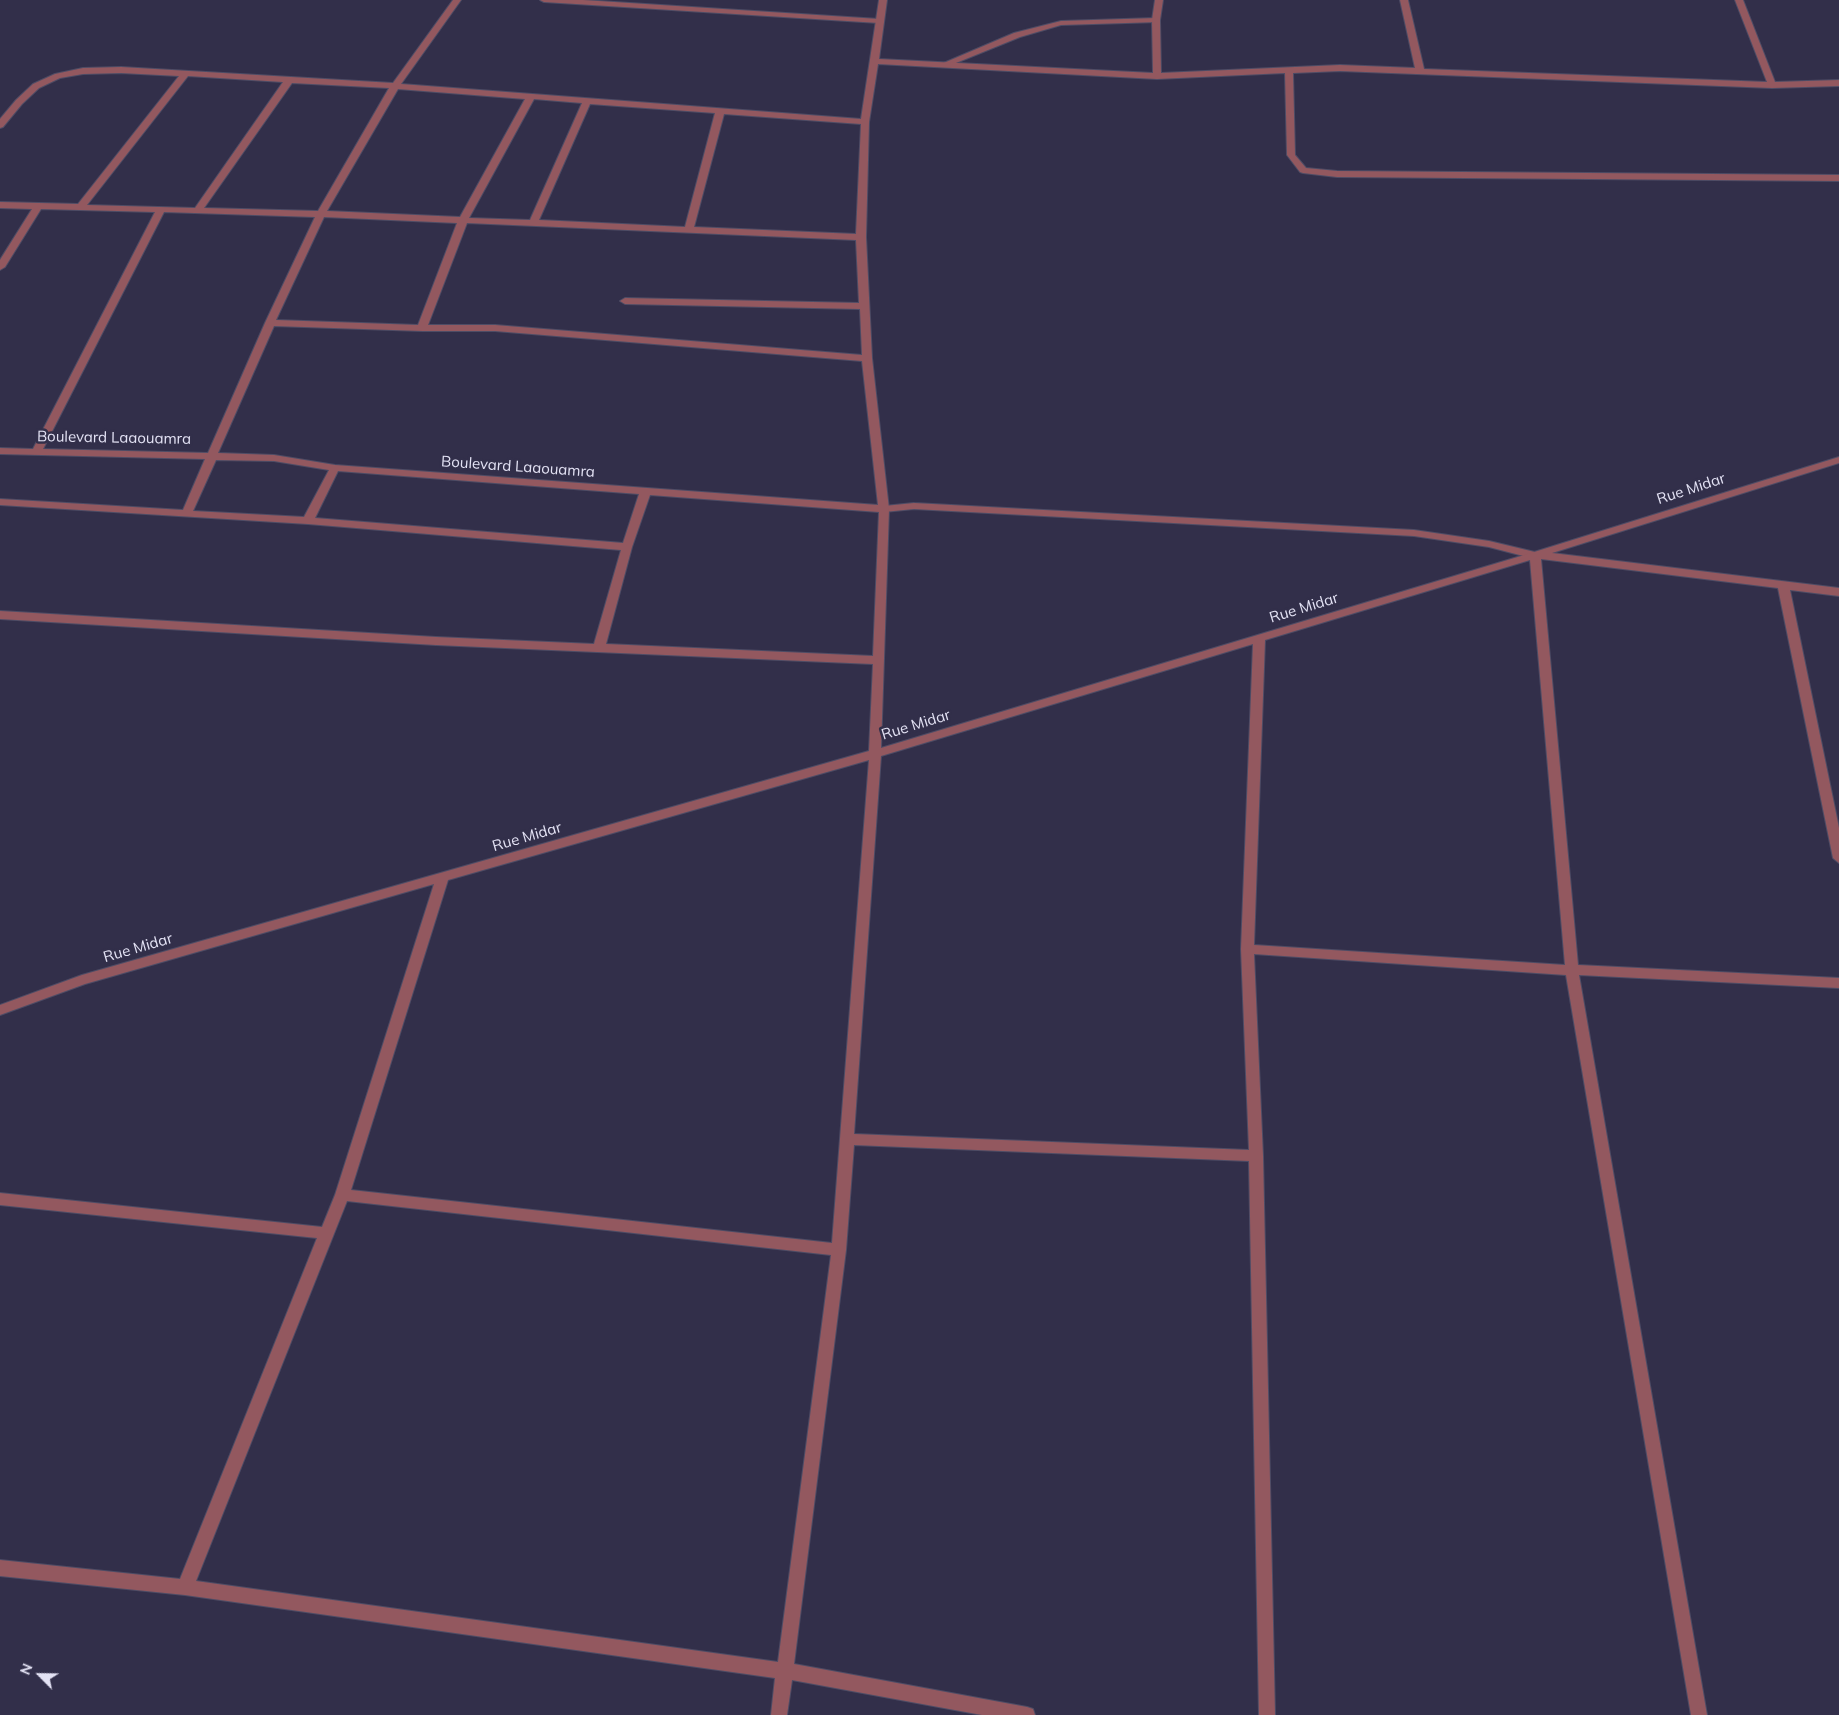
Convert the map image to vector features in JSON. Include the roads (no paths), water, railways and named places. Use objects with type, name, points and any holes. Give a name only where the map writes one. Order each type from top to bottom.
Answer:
[{"type":"street","points":[[187,513],[270,323],[321,214],[395,86],[457,0]]},
{"type":"street","points":[[544,0],[879,21]]},
{"type":"street","points":[[779,1715],[839,1250],[875,754],[884,509],[868,358],[861,237],[864,122],[883,0]]},
{"type":"street","points":[[1157,76],[1156,20],[1159,0]]},
{"type":"street","points":[[1404,0],[1420,71]]},
{"type":"street","points":[[1739,0],[1772,85]]},
{"type":"street","points":[[943,65],[1017,35],[1061,23],[1156,20]]},
{"type":"street","points":[[874,61],[1157,76],[1340,68],[1772,85],[1839,83]]},
{"type":"street","points":[[0,125],[19,102],[36,86],[58,76],[83,71],[185,74],[395,86],[864,122]]},
{"type":"street","points":[[1289,71],[1291,155],[1303,170],[1337,174],[1839,178]]},
{"type":"street","points":[[80,208],[185,74]]},
{"type":"street","points":[[197,211],[289,80]]},
{"type":"street","points":[[422,328],[463,220],[531,96]]},
{"type":"street","points":[[533,223],[587,101]]},
{"type":"street","points":[[689,229],[720,111]]},
{"type":"street","points":[[0,205],[321,214],[861,237]]},
{"type":"street","points":[[0,267],[38,206]]},
{"type":"street","points":[[37,452],[161,210]]},
{"type":"street","points":[[625,301],[865,306]]},
{"type":"street","points":[[270,323],[422,328],[495,328],[868,358]]},
{"type":"street","name":"Boulevard Laaouamra","points":[[0,451],[274,458],[335,468],[552,486],[646,490],[884,509],[914,506],[1414,533],[1489,544],[1535,556],[1839,592]]},
{"type":"street","name":"Rue Midar","points":[[0,1010],[82,980],[875,754],[1535,556],[1839,460]]},
{"type":"street","points":[[308,521],[335,468]]},
{"type":"street","points":[[599,648],[627,547],[646,490]]},
{"type":"street","points":[[0,502],[308,521],[627,547]]},
{"type":"street","points":[[1535,556],[1572,970],[1699,1715]]},
{"type":"street","points":[[1783,585],[1839,858]]},
{"type":"street","points":[[0,615],[436,641],[877,660]]},
{"type":"street","points":[[1259,638],[1247,949],[1256,1156],[1267,1715]]},
{"type":"street","points":[[185,1587],[342,1195],[442,878]]},
{"type":"street","points":[[1247,949],[1572,970],[1839,983]]},
{"type":"street","points":[[847,1139],[1256,1156]]},
{"type":"street","points":[[342,1195],[839,1250]]},
{"type":"street","points":[[0,1199],[326,1233]]},
{"type":"street","points":[[0,1568],[185,1587],[786,1671],[1028,1715]]}]
